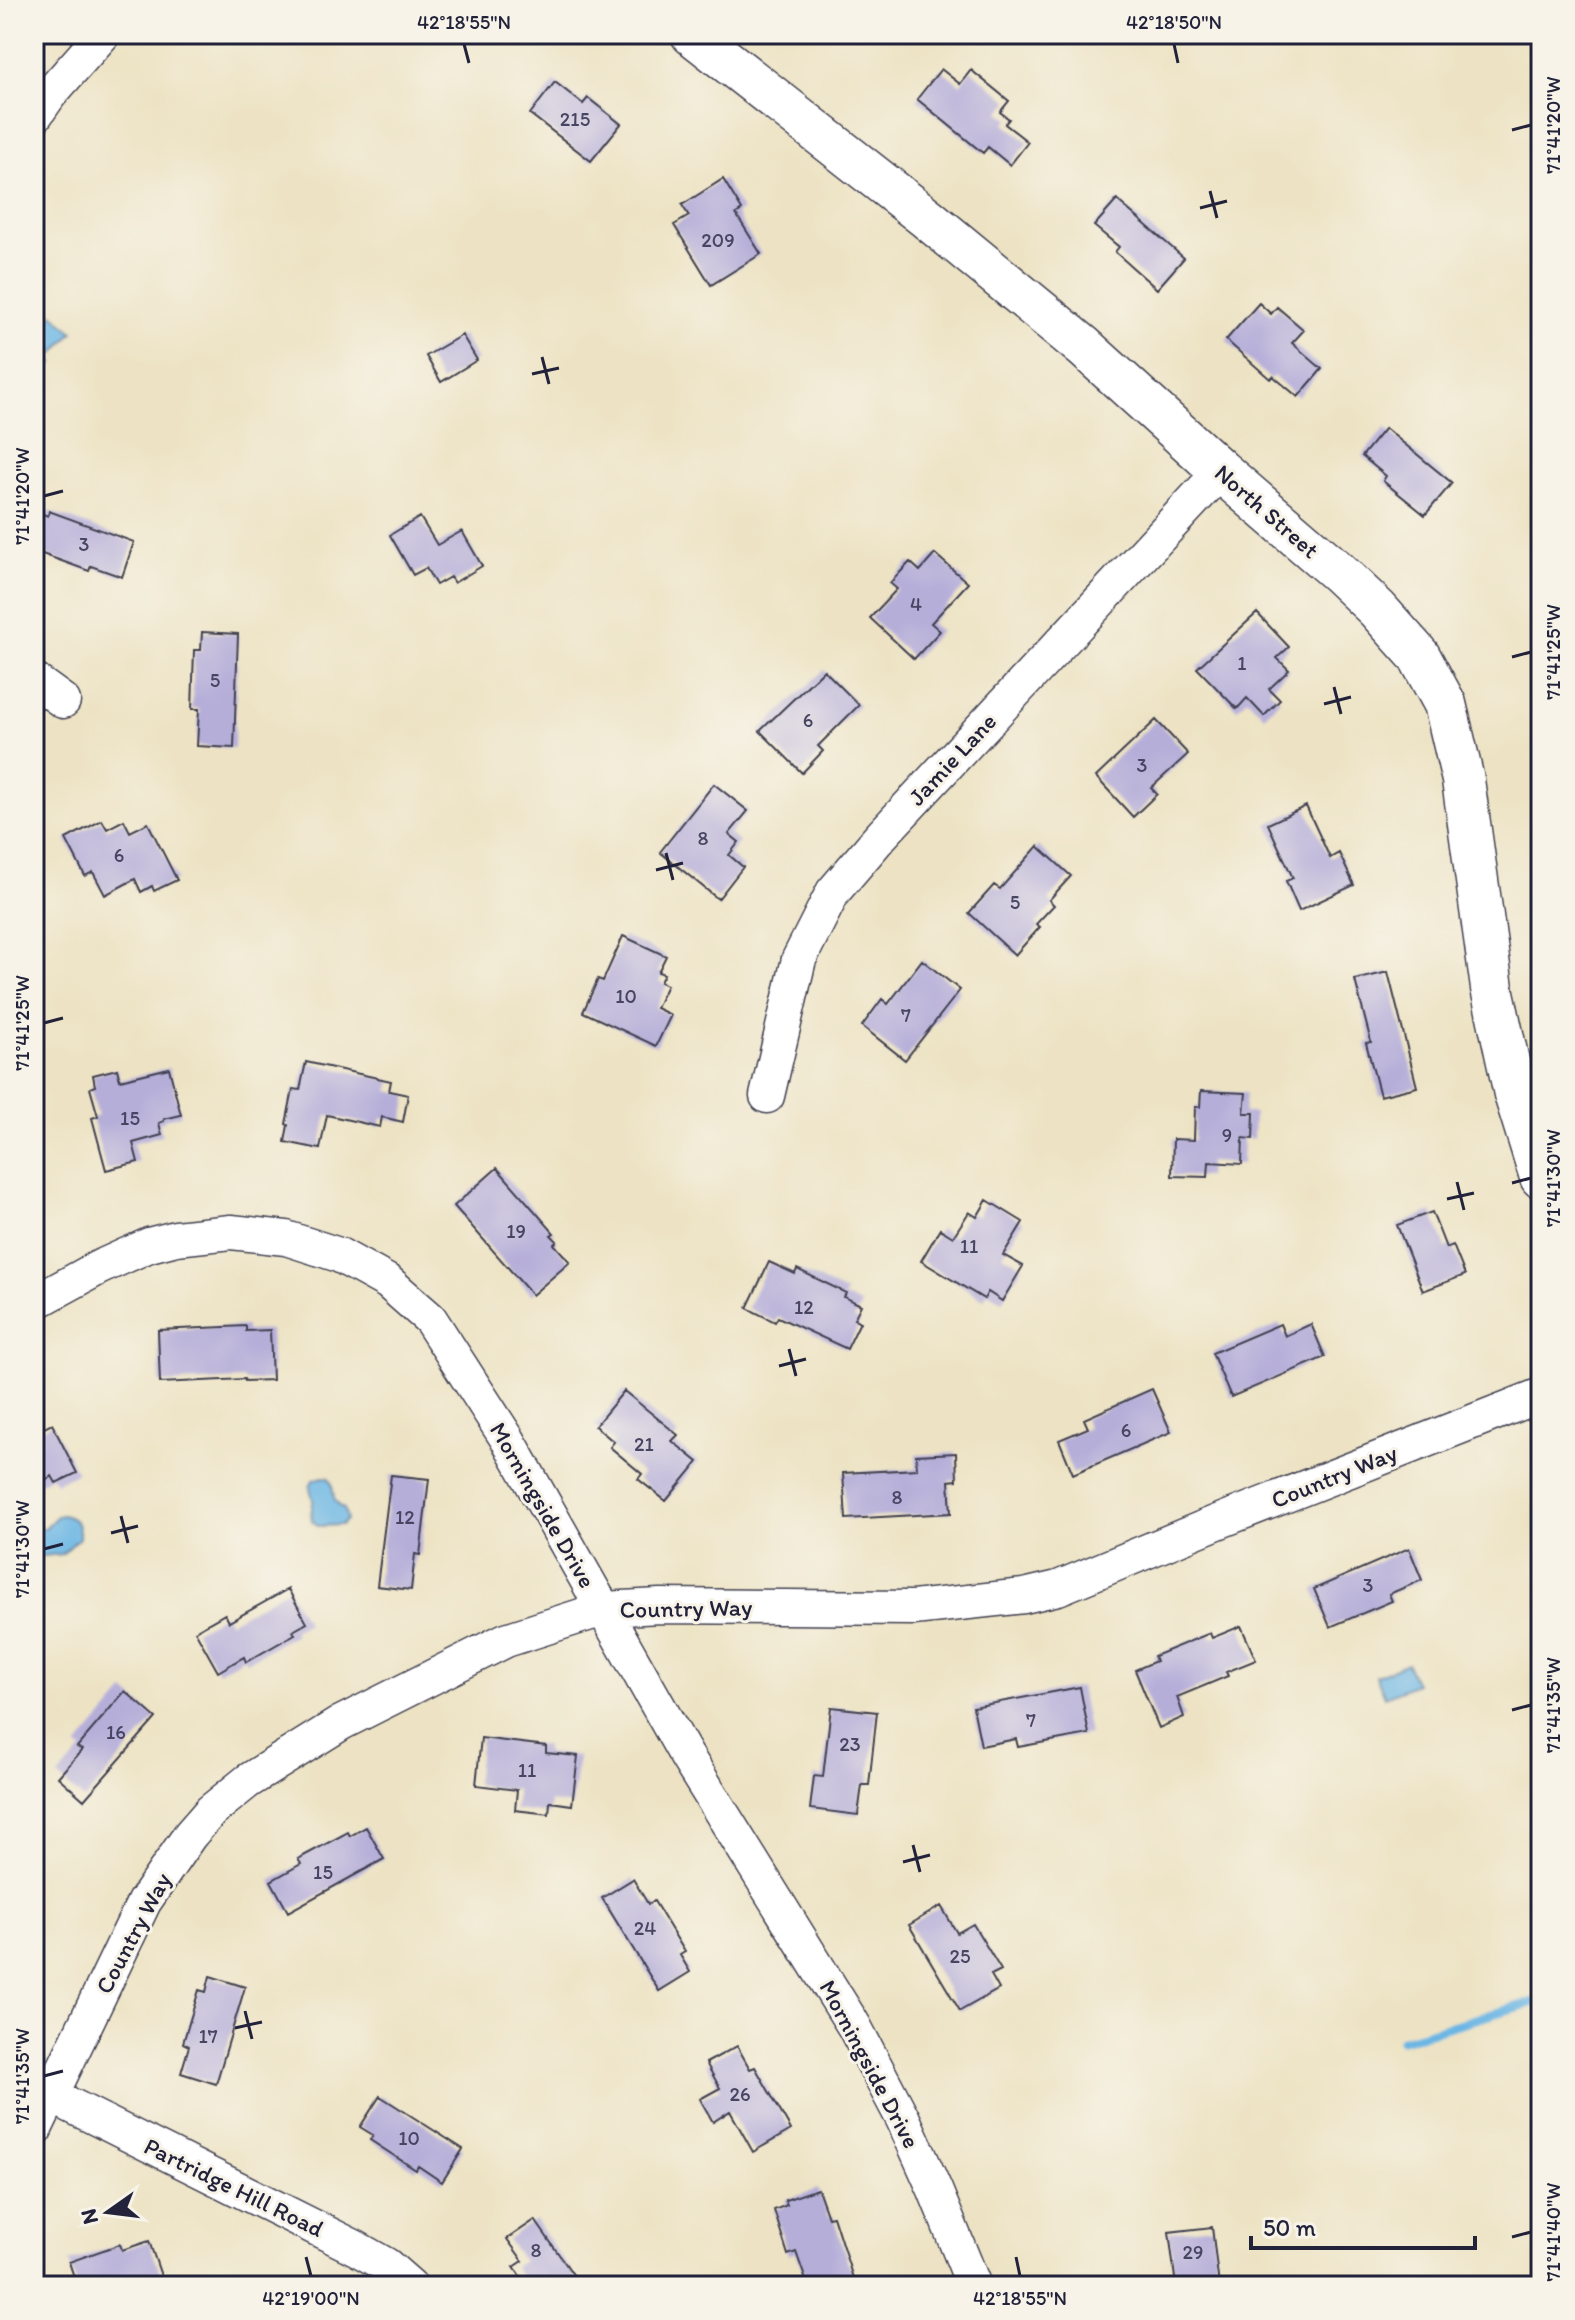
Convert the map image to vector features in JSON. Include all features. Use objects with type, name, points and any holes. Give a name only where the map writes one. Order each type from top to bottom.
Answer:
[{"type":"street","points":[[34,117],[103,34]]},
{"type":"street","name":"North Street","points":[[692,34],[927,218],[1084,347],[1338,572],[1419,656],[1445,704],[1463,780],[1492,988],[1515,1094],[1541,1177]]},
{"type":"street","name":"Jamie Lane","points":[[767,1096],[799,959],[833,892],[880,837],[1221,471]]},
{"type":"street","points":[[34,680],[63,701]]},
{"type":"street","name":"Morningside Drive","points":[[34,1303],[123,1255],[176,1238],[231,1232],[286,1238],[339,1255],[388,1282],[430,1319],[508,1440],[687,1757],[854,2026],[903,2119],[974,2286]]},
{"type":"street","name":"Country Way","points":[[34,2131],[144,1902],[171,1860],[211,1811],[248,1781],[341,1723],[506,1640],[603,1609],[660,1606],[913,1608],[1024,1596],[1058,1588],[1541,1395]]},
{"type":"street","name":"Partridge Hill Road","points":[[52,2096],[345,2242],[386,2265],[410,2286]]},
{"type":"water","points":[[53,314],[73,332],[49,359],[53,363],[45,372],[42,369],[40,372],[34,366],[34,336]]},
{"type":"water","points":[[329,1478],[334,1498],[344,1509],[347,1519],[341,1525],[319,1526],[312,1521],[310,1488],[313,1480]]},
{"type":"water","points":[[62,1515],[76,1522],[79,1538],[62,1554],[34,1557],[34,1528],[45,1528]]},
{"type":"water","points":[[1407,1663],[1416,1684],[1385,1697],[1376,1676]]},
{"type":"building","points":[[941,69],[960,84],[971,70],[1009,101],[1000,112],[1009,119],[1005,124],[1028,142],[1010,165],[988,147],[983,153],[917,99]]},
{"type":"building","points":[[555,82],[583,104],[588,98],[621,124],[591,161],[530,114]]},
{"type":"building","points":[[723,179],[742,210],[736,214],[761,254],[711,285],[674,225],[689,216],[682,205]]},
{"type":"building","points":[[1117,200],[1184,258],[1157,289],[1115,252],[1119,247],[1094,226]]},
{"type":"building","points":[[1259,303],[1271,314],[1277,307],[1304,330],[1292,343],[1322,369],[1298,397],[1273,376],[1270,379],[1226,340]]},
{"type":"building","points":[[462,335],[477,360],[441,382],[426,356]]},
{"type":"building","points":[[1385,428],[1452,483],[1425,515],[1383,481],[1386,476],[1362,456]]},
{"type":"building","points":[[34,511],[48,516],[49,511],[134,542],[122,577],[91,566],[89,571],[34,551]]},
{"type":"building","points":[[420,517],[437,545],[462,531],[482,566],[454,583],[450,577],[436,585],[426,568],[413,575],[390,535]]},
{"type":"building","points":[[935,554],[968,583],[931,623],[940,631],[914,659],[870,618],[897,589],[890,583],[910,562],[920,571]]},
{"type":"building","points":[[1257,613],[1289,647],[1277,658],[1289,670],[1269,689],[1280,700],[1264,716],[1247,698],[1237,709],[1197,668]]},
{"type":"building","points":[[202,632],[238,634],[234,748],[197,746],[199,709],[192,709],[194,650],[201,650]]},
{"type":"building","points":[[824,670],[859,705],[818,746],[823,751],[802,773],[760,731]]},
{"type":"building","points":[[1156,720],[1188,754],[1151,788],[1157,794],[1133,817],[1096,777]]},
{"type":"building","points":[[714,784],[748,811],[729,834],[739,842],[729,855],[743,867],[718,899],[660,852]]},
{"type":"building","points":[[1306,806],[1330,858],[1339,853],[1354,885],[1299,911],[1286,881],[1293,878],[1268,824]]},
{"type":"building","points":[[102,820],[107,829],[124,820],[130,832],[148,823],[177,880],[154,891],[152,886],[141,892],[135,879],[105,895],[93,872],[85,876],[66,839]]},
{"type":"building","points":[[1038,846],[1071,876],[1049,900],[1054,905],[1036,924],[1040,927],[1015,955],[969,913],[994,885],[1000,889]]},
{"type":"building","points":[[623,936],[666,956],[658,972],[664,974],[660,982],[667,985],[656,1008],[671,1015],[656,1046],[583,1012],[598,979],[603,981]]},
{"type":"building","points":[[922,960],[960,990],[905,1060],[862,1026],[882,999],[888,1004]]},
{"type":"building","points":[[1388,972],[1417,1087],[1380,1096],[1366,1043],[1371,1042],[1355,980]]},
{"type":"building","points":[[306,1062],[391,1081],[389,1091],[408,1095],[403,1122],[382,1117],[380,1127],[327,1115],[320,1149],[285,1142],[293,1089],[300,1090]]},
{"type":"building","points":[[169,1068],[181,1115],[159,1123],[162,1135],[133,1143],[138,1162],[106,1170],[92,1118],[98,1116],[90,1088],[95,1086],[93,1075],[117,1069],[120,1080]]},
{"type":"building","points":[[1201,1091],[1246,1093],[1244,1113],[1254,1113],[1253,1139],[1243,1138],[1242,1164],[1209,1162],[1208,1177],[1172,1176],[1173,1139],[1194,1140],[1195,1107],[1200,1107]]},
{"type":"building","points":[[497,1168],[554,1233],[551,1235],[557,1241],[554,1244],[570,1262],[532,1295],[454,1206]]},
{"type":"building","points":[[987,1200],[1023,1222],[1003,1255],[1023,1266],[1002,1301],[988,1292],[984,1299],[921,1261],[940,1229],[953,1237],[969,1212],[977,1217]]},
{"type":"building","points":[[1432,1212],[1446,1248],[1453,1245],[1465,1275],[1423,1291],[1397,1225]]},
{"type":"building","points":[[769,1262],[795,1274],[797,1269],[846,1293],[844,1297],[861,1305],[854,1319],[860,1322],[847,1349],[778,1317],[775,1322],[747,1308]]},
{"type":"building","points":[[1280,1324],[1285,1336],[1311,1324],[1325,1357],[1231,1397],[1212,1353]]},
{"type":"building","points":[[246,1326],[246,1331],[270,1330],[272,1380],[160,1383],[158,1330]]},
{"type":"building","points":[[1152,1389],[1171,1432],[1073,1474],[1059,1440],[1088,1428],[1084,1419]]},
{"type":"building","points":[[624,1391],[678,1435],[672,1441],[698,1462],[666,1501],[638,1479],[642,1474],[610,1447],[614,1442],[595,1426]]},
{"type":"building","points":[[52,1424],[77,1473],[56,1483],[52,1476],[34,1486],[34,1433]]},
{"type":"building","points":[[956,1453],[957,1480],[949,1481],[951,1513],[846,1519],[843,1473],[917,1469],[916,1455]]},
{"type":"building","points":[[391,1475],[429,1479],[420,1555],[415,1554],[411,1590],[377,1586]]},
{"type":"building","points":[[1409,1548],[1422,1580],[1389,1594],[1392,1601],[1330,1627],[1314,1589]]},
{"type":"building","points":[[288,1589],[307,1623],[293,1631],[295,1634],[246,1662],[244,1657],[218,1672],[195,1631],[225,1614],[229,1622]]},
{"type":"building","points":[[1241,1626],[1256,1660],[1226,1672],[1228,1676],[1177,1697],[1184,1717],[1159,1728],[1135,1670],[1156,1661],[1154,1656],[1210,1633],[1212,1638]]},
{"type":"building","points":[[1080,1687],[1089,1734],[1018,1747],[1016,1739],[981,1746],[973,1707]]},
{"type":"building","points":[[125,1691],[156,1718],[84,1800],[58,1777],[82,1750],[77,1747]]},
{"type":"building","points":[[831,1707],[877,1712],[869,1785],[862,1785],[858,1815],[810,1809],[814,1776],[823,1777]]},
{"type":"building","points":[[481,1738],[546,1746],[546,1753],[578,1756],[572,1805],[550,1802],[549,1814],[515,1810],[517,1790],[476,1785]]},
{"type":"building","points":[[366,1827],[384,1859],[288,1912],[271,1881],[301,1864],[298,1859],[348,1832],[350,1836]]},
{"type":"building","points":[[633,1879],[648,1904],[654,1901],[685,1952],[680,1955],[690,1972],[659,1991],[602,1898]]},
{"type":"building","points":[[941,1906],[957,1933],[973,1924],[1001,1970],[991,1975],[999,1989],[960,2011],[909,1925]]},
{"type":"building","points":[[210,1976],[245,1987],[216,2084],[181,2073],[189,2046],[183,2043],[199,1990],[206,1992]]},
{"type":"building","points":[[737,2046],[750,2069],[755,2067],[791,2130],[753,2152],[730,2111],[713,2122],[700,2099],[720,2088],[706,2063]]},
{"type":"building","points":[[380,2096],[463,2149],[442,2182],[418,2166],[416,2170],[370,2140],[373,2135],[360,2127]]},
{"type":"building","points":[[818,2189],[828,2217],[833,2216],[853,2278],[829,2286],[808,2286],[796,2252],[788,2255],[774,2210],[787,2205],[785,2200]]},
{"type":"building","points":[[535,2220],[581,2286],[527,2286],[514,2267],[523,2261],[507,2239]]},
{"type":"building","points":[[1212,2227],[1219,2286],[1176,2286],[1169,2232]]},
{"type":"building","points":[[149,2241],[161,2276],[132,2286],[77,2286],[69,2262],[120,2244],[122,2250]]},
{"type":"waterway","points":[[1402,2040],[1541,2000]]}]
